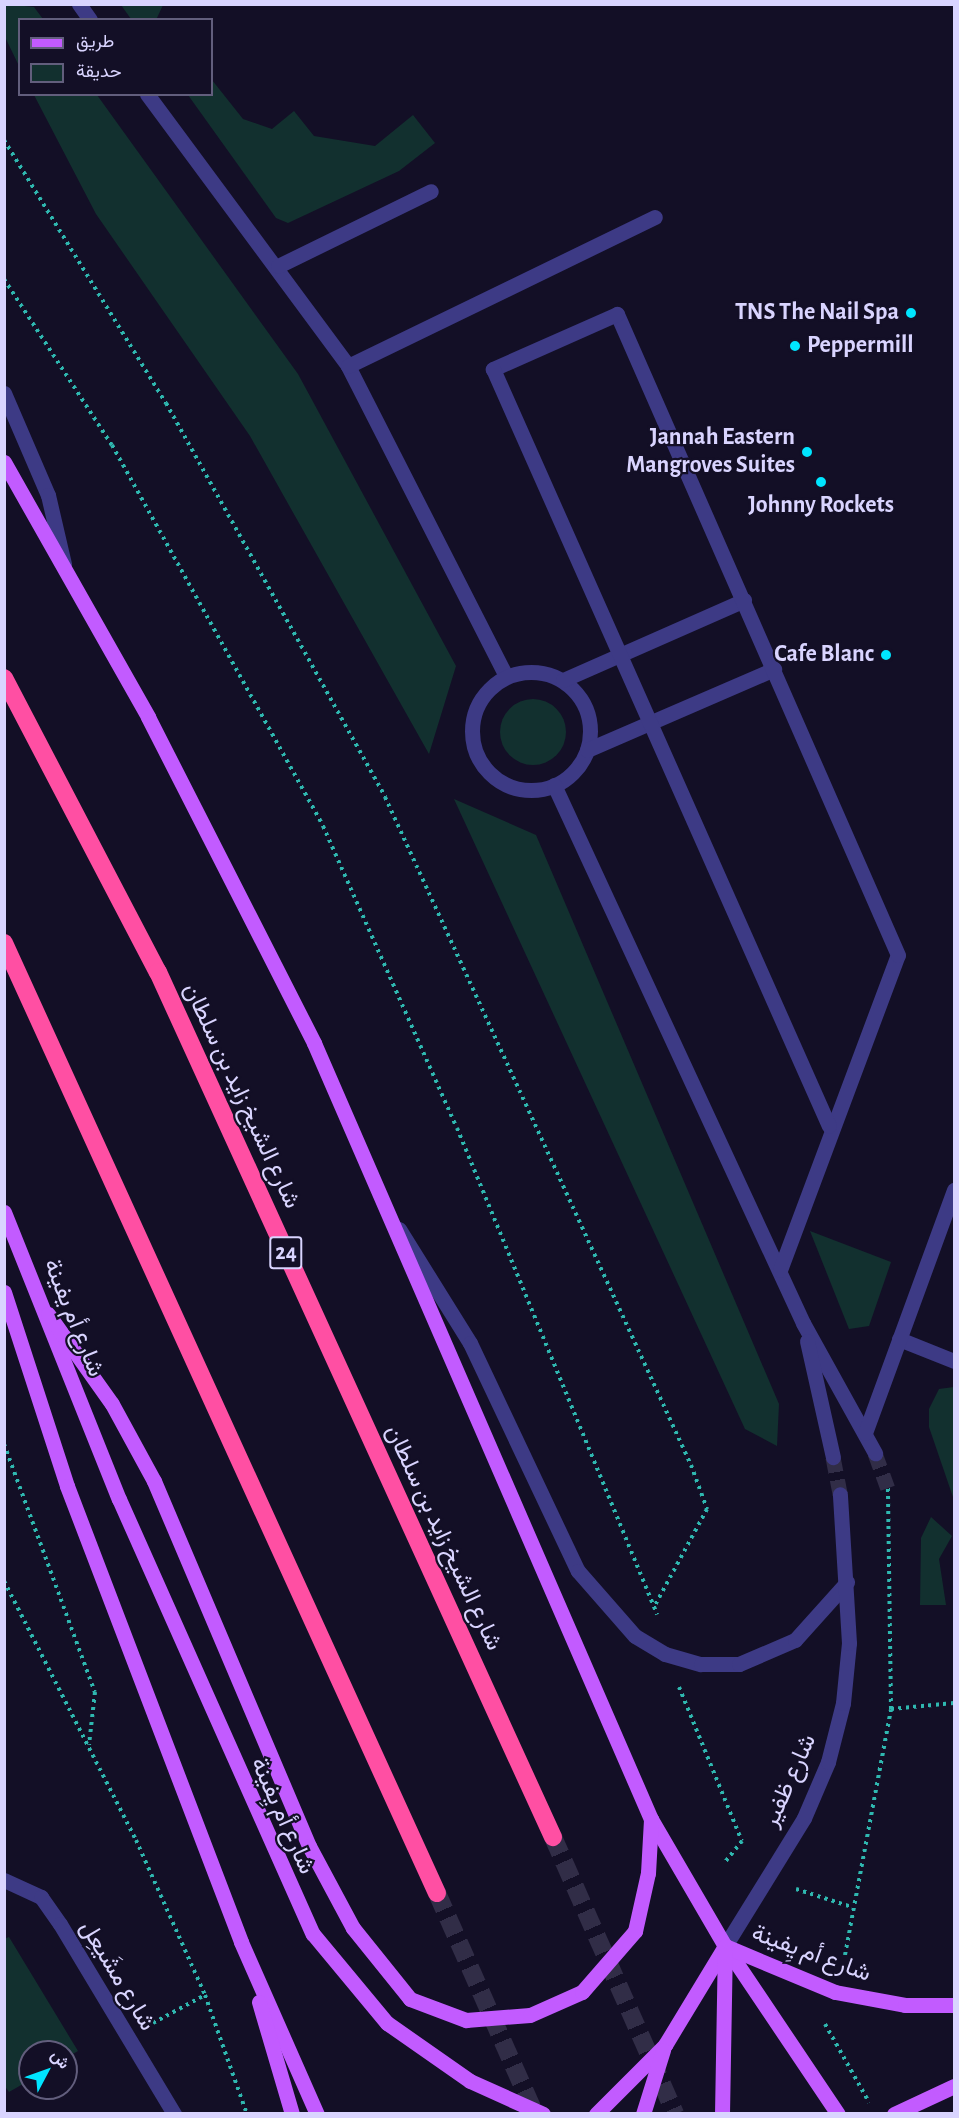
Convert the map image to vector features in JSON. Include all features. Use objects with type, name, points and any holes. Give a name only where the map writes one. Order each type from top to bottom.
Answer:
[{"type":"highway","name":"شارع الشيخ زايد بن سلطان","points":[[4,678],[158,972],[553,1837]]},
{"type":"highway","points":[[4,943],[437,1893]]},
{"type":"main road","points":[[4,462],[64,564],[234,882],[398,1227],[651,1819],[725,1946],[838,2114]]},
{"type":"main road","name":"شارع أم يفينة","points":[[4,1212],[48,1314],[97,1442]]},
{"type":"main road","points":[[4,1292],[67,1486],[241,1942],[317,2114]]},
{"type":"main road","points":[[48,1314],[112,1404],[154,1481],[309,1846],[353,1928],[410,1999],[466,2020],[530,2015],[582,1992],[635,1931],[648,1874],[651,1819]]},
{"type":"main road","name":"شارع أم يِفينة","points":[[97,1442],[313,1934],[387,2023],[470,2081],[543,2114]]},
{"type":"main road","points":[[241,1942],[292,2114]]},
{"type":"main road","points":[[722,2114],[725,1946]]},
{"type":"main road","name":"شارع أم يِفينة","points":[[725,1946],[835,1992],[905,2005],[954,2005]]},
{"type":"main road","name":"شارع ظفير","points":[[596,2114],[665,2045],[725,1946]]},
{"type":"main road","points":[[643,2114],[665,2045]]},
{"type":"main road","points":[[894,2114],[954,2086]]},
{"type":"street","points":[[79,4],[89,18]]},
{"type":"street","points":[[149,96],[278,266],[348,366],[506,676]]},
{"type":"street","points":[[278,266],[431,191]]},
{"type":"street","points":[[348,366],[655,217]]},
{"type":"street","points":[[780,1270],[830,1126],[898,955],[617,314],[493,369],[830,1126]]},
{"type":"street","points":[[4,393],[48,495],[64,564]]},
{"type":"street","points":[[563,680],[587,711],[587,750],[578,768],[554,785],[526,790],[508,785],[479,759],[472,722],[484,695],[506,676],[525,671],[563,680],[744,600]]},
{"type":"street","points":[[587,750],[774,669]]},
{"type":"street","points":[[554,785],[803,1323],[875,1453]]},
{"type":"street","points":[[865,1433],[954,1191]]},
{"type":"street","points":[[398,1227],[470,1343],[578,1571],[635,1636],[665,1654],[701,1664],[739,1664],[768,1656],[795,1640],[847,1582]]},
{"type":"street","points":[[803,1323],[833,1457]]},
{"type":"street","points":[[899,1339],[954,1360]]},
{"type":"street","name":"شارع ظفير","points":[[725,1946],[804,1818],[828,1762],[843,1703],[849,1643],[840,1494]]},
{"type":"street","name":"شارع مشَيعِل","points":[[4,1880],[40,1897],[174,2114]]},
{"type":"path","points":[[4,140],[166,403],[384,797],[692,1465],[707,1509],[655,1606]]},
{"type":"path","points":[[4,279],[112,445],[323,826],[457,1128],[655,1606],[665,1654],[742,1841],[726,1861]]},
{"type":"path","points":[[4,1444],[95,1692],[89,1746]]},
{"type":"path","points":[[845,1955],[852,1907],[891,1709],[888,1488]]},
{"type":"path","points":[[4,1581],[89,1746],[205,1995],[247,2114]]},
{"type":"path","points":[[891,1709],[954,1703]]},
{"type":"path","points":[[795,1889],[852,1907]]},
{"type":"path","points":[[128,2037],[205,1995]]},
{"type":"path","points":[[825,2024],[875,2114]]},
{"type":"green space","points":[[5,4],[34,7],[42,18],[18,18],[18,64],[5,37]]},
{"type":"green space","points":[[121,5],[163,5],[157,18],[130,18]]},
{"type":"green space","points":[[213,81],[243,119],[272,129],[294,111],[314,136],[375,146],[413,115],[435,143],[399,171],[288,223],[276,218],[189,96],[213,96]]},
{"type":"green space","points":[[35,96],[98,96],[298,374],[456,666],[429,754],[250,436],[96,214]]},
{"type":"green space","points":[[527,699],[539,699],[557,708],[564,719],[566,732],[564,745],[557,756],[546,763],[527,765],[514,760],[505,751],[500,738],[500,726],[505,713],[514,704]]},
{"type":"green space","points":[[454,799],[536,835],[779,1404],[777,1446],[745,1429]]},
{"type":"green space","points":[[810,1231],[891,1262],[869,1326],[849,1329]]},
{"type":"green space","points":[[954,1387],[954,1500],[929,1427],[929,1409],[939,1389]]},
{"type":"green space","points":[[931,1517],[952,1536],[939,1559],[946,1605],[920,1605],[921,1538]]},
{"type":"green space","points":[[9,1937],[71,2040],[18,2040],[18,2087],[9,2092],[4,2085],[4,1939]]},
{"type":"tunnel","points":[[875,1453],[888,1488]]},
{"type":"tunnel","points":[[833,1457],[840,1494]]},
{"type":"tunnel","points":[[553,1837],[675,2114]]},
{"type":"tunnel","points":[[437,1893],[535,2114]]},
{"type":"place","name":"TNS The Nail Spa","points":[[911,313]]},
{"type":"place","name":"Peppermill","points":[[795,346]]},
{"type":"place","name":"Jannah Eastern Mangroves Suites","points":[[807,452]]},
{"type":"place","name":"Johnny Rockets","points":[[821,482]]},
{"type":"place","name":"Cafe Blanc","points":[[886,655]]}]
